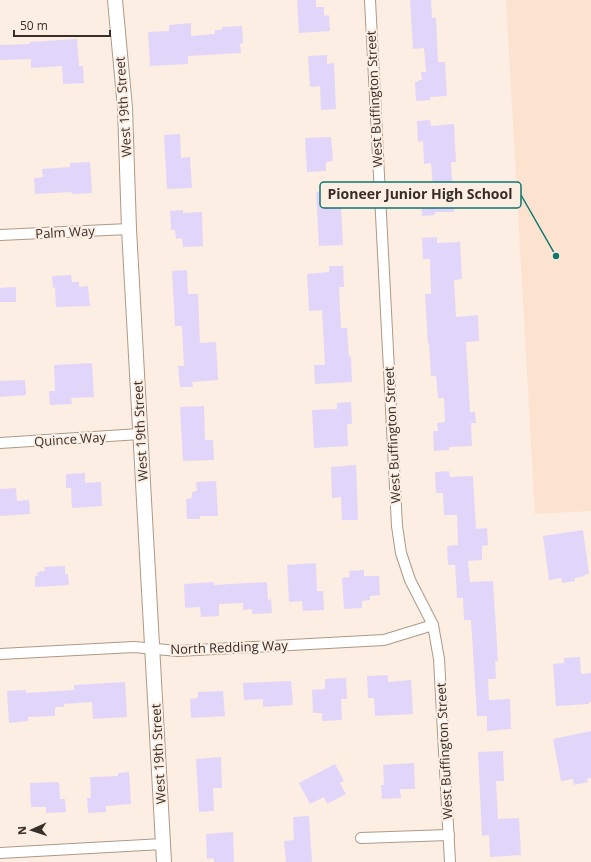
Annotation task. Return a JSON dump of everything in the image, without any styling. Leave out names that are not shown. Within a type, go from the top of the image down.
[{"type":"main road","name":"West 19th Street","points":[[115,0],[125,108],[129,229],[164,862]]},
{"type":"street","name":"West Buffington Street","points":[[370,0],[397,526],[401,553],[410,580],[432,625],[439,659],[450,862]]},
{"type":"street","name":"Palm Way","points":[[0,235],[129,229]]},
{"type":"street","name":"Quince Way","points":[[0,443],[140,434]]},
{"type":"street","name":"North Redding Way","points":[[0,654],[134,647],[178,651],[384,640],[432,625]]},
{"type":"street","points":[[361,838],[449,835]]},
{"type":"street","points":[[0,853],[163,844]]},
{"type":"shaded area","points":[[506,0],[591,0],[591,511],[535,514]]},
{"type":"building","points":[[297,0],[316,0],[316,7],[324,7],[324,16],[329,15],[330,31],[299,33]]},
{"type":"building","points":[[410,0],[431,0],[432,18],[436,18],[438,62],[445,62],[447,96],[430,97],[430,100],[416,101],[415,82],[422,80],[421,72],[426,72],[424,48],[413,49]]},
{"type":"building","points":[[191,23],[191,36],[215,34],[215,30],[222,30],[222,27],[242,26],[243,43],[240,44],[241,53],[188,56],[188,64],[150,66],[148,32],[169,31],[169,25]]},
{"type":"building","points":[[77,39],[79,66],[83,66],[84,83],[63,84],[62,66],[31,68],[31,59],[0,60],[0,45],[30,44],[30,42]]},
{"type":"building","points":[[327,55],[327,64],[334,63],[336,109],[321,110],[320,86],[310,87],[308,56]]},
{"type":"building","points":[[430,120],[431,126],[454,124],[456,162],[451,162],[454,212],[435,212],[435,215],[422,216],[421,197],[426,197],[426,195],[428,195],[428,188],[433,188],[431,163],[424,164],[423,141],[418,142],[417,121]]},
{"type":"building","points":[[180,134],[181,158],[190,157],[192,188],[167,189],[164,135]]},
{"type":"building","points":[[331,137],[333,161],[326,162],[326,171],[307,172],[305,138]]},
{"type":"building","points":[[90,162],[92,193],[72,194],[72,192],[35,194],[34,178],[43,177],[42,169],[70,167],[70,163]]},
{"type":"building","points":[[334,191],[335,208],[341,208],[343,245],[319,246],[316,192]]},
{"type":"building","points":[[183,210],[183,213],[202,212],[203,246],[183,247],[182,238],[176,239],[175,230],[171,230],[170,211]]},
{"type":"building","points":[[437,237],[437,243],[460,242],[462,279],[454,280],[456,317],[478,315],[479,341],[466,342],[470,412],[475,412],[476,423],[471,423],[472,446],[449,447],[449,450],[434,451],[433,431],[438,431],[437,423],[445,422],[444,398],[438,398],[436,376],[431,376],[425,294],[431,294],[430,259],[423,259],[422,238]]},
{"type":"building","points":[[329,266],[343,266],[344,287],[339,287],[341,328],[347,328],[349,357],[351,356],[352,382],[315,384],[314,365],[325,365],[322,310],[309,311],[307,274],[329,272]]},
{"type":"building","points":[[187,270],[188,294],[198,294],[200,343],[216,342],[218,380],[192,382],[193,387],[180,387],[178,366],[184,366],[182,326],[175,326],[172,271]]},
{"type":"building","points":[[71,275],[72,282],[79,282],[79,287],[88,286],[90,306],[56,307],[55,287],[53,288],[52,276]]},
{"type":"building","points":[[16,287],[16,302],[0,302],[0,288]]},
{"type":"building","points":[[92,363],[94,397],[71,398],[72,404],[50,405],[49,391],[55,391],[54,365]]},
{"type":"building","points":[[25,380],[26,395],[0,397],[0,381]]},
{"type":"building","points":[[351,402],[352,424],[347,424],[348,446],[314,448],[312,410],[337,409],[337,403]]},
{"type":"building","points":[[204,406],[205,440],[213,440],[214,460],[183,461],[180,407]]},
{"type":"building","points":[[356,465],[358,520],[342,520],[341,497],[332,498],[331,467]]},
{"type":"building","points":[[449,471],[450,477],[473,476],[476,529],[487,528],[488,545],[482,546],[482,560],[468,561],[470,582],[493,581],[498,661],[495,661],[496,679],[488,679],[489,700],[510,699],[511,729],[487,731],[487,716],[477,716],[471,620],[464,620],[463,598],[457,598],[455,565],[448,565],[447,546],[458,545],[457,515],[444,515],[443,493],[436,493],[435,472]]},
{"type":"building","points":[[85,473],[85,483],[101,482],[102,506],[72,508],[71,488],[66,488],[66,474]]},
{"type":"building","points":[[216,481],[218,516],[200,516],[200,519],[187,519],[186,499],[192,498],[192,492],[197,491],[196,482]]},
{"type":"building","points":[[16,488],[17,501],[29,500],[30,514],[0,516],[0,489]]},
{"type":"building","points":[[583,530],[589,574],[575,578],[575,581],[562,583],[561,578],[549,580],[543,536]]},
{"type":"building","points":[[316,563],[317,591],[323,591],[324,610],[303,611],[302,601],[289,602],[287,565]]},
{"type":"building","points":[[65,566],[65,574],[68,574],[69,585],[35,587],[35,576],[38,576],[37,572],[45,571],[44,567]]},
{"type":"building","points":[[364,570],[364,576],[379,576],[380,595],[370,596],[370,600],[362,601],[362,608],[344,609],[342,578],[350,577],[349,571]]},
{"type":"building","points":[[214,582],[214,585],[267,582],[268,600],[271,599],[272,613],[252,614],[252,609],[243,610],[243,603],[219,604],[219,616],[201,617],[200,607],[185,608],[184,584]]},
{"type":"building","points":[[580,657],[581,674],[591,673],[591,702],[589,702],[589,704],[556,706],[553,664],[564,663],[564,658]]},
{"type":"building","points":[[388,675],[388,682],[411,680],[413,714],[375,716],[374,698],[368,698],[367,676]]},
{"type":"building","points":[[346,678],[347,699],[341,699],[342,720],[322,721],[322,713],[313,713],[312,690],[325,689],[325,679]]},
{"type":"building","points":[[291,681],[293,705],[263,707],[263,699],[244,700],[243,683]]},
{"type":"building","points":[[125,682],[127,717],[93,719],[92,702],[64,704],[64,707],[55,707],[55,716],[28,717],[28,721],[9,723],[7,691],[26,690],[26,693],[74,690],[74,685]]},
{"type":"building","points":[[223,691],[225,716],[191,718],[190,699],[198,698],[198,692]]},
{"type":"building","points":[[591,731],[591,778],[587,779],[588,782],[574,785],[573,779],[561,781],[553,739]]},
{"type":"building","points":[[503,751],[504,781],[496,781],[498,819],[519,818],[521,855],[490,857],[489,835],[482,836],[478,752]]},
{"type":"building","points":[[221,757],[222,788],[213,788],[214,811],[199,812],[196,759]]},
{"type":"building","points":[[414,763],[415,789],[400,789],[401,798],[382,799],[381,785],[384,785],[383,765]]},
{"type":"building","points":[[335,764],[344,781],[340,783],[346,794],[327,804],[324,797],[310,804],[299,783]]},
{"type":"building","points":[[129,772],[131,804],[106,806],[106,812],[88,813],[87,798],[91,798],[90,777],[118,776],[118,773]]},
{"type":"building","points":[[59,782],[60,799],[65,799],[66,812],[46,813],[46,807],[31,807],[30,783]]},
{"type":"building","points":[[309,816],[312,862],[286,862],[284,841],[294,840],[293,817]]},
{"type":"building","points":[[233,832],[234,862],[214,862],[214,858],[207,859],[206,834]]},
{"type":"place","name":"Pioneer Junior High School","points":[[556,256]]}]
